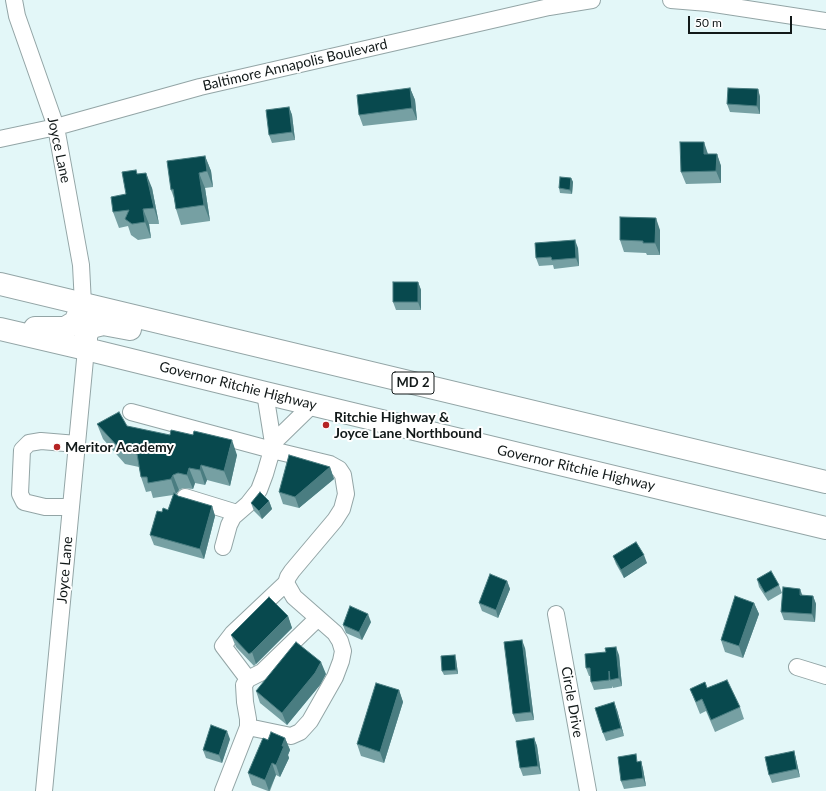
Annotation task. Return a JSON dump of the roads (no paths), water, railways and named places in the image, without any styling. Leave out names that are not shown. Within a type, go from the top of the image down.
[{"type":"highway","name":"MD 2","points":[[0,284],[826,482]]},
{"type":"highway","points":[[0,329],[65,328],[75,322],[83,304]]},
{"type":"highway","points":[[86,349],[86,335],[91,327],[103,324],[172,337],[214,336]]},
{"type":"highway","name":"Governor Ritchie Highway","points":[[0,329],[826,528]]},
{"type":"street","name":"Joyce Lane","points":[[14,0],[17,16],[56,127],[81,265],[83,304]]},
{"type":"street","name":"Baltimore Annapolis Boulevard","points":[[0,140],[56,127],[200,87],[549,7],[592,0]]},
{"type":"street","points":[[671,0],[708,3],[826,21]]},
{"type":"street","name":"Joyce Lane","points":[[44,791],[86,349]]},
{"type":"street","points":[[223,547],[229,524],[237,513],[248,504],[259,490],[273,446],[265,394]]},
{"type":"street","points":[[273,446],[312,405]]},
{"type":"street","points":[[131,412],[273,446],[330,464],[339,469],[343,475],[346,494],[342,509],[335,520],[292,571],[286,583],[233,633],[223,646],[248,679]]},
{"type":"street","points":[[71,507],[45,507],[24,502],[20,494],[22,450],[29,443],[41,441],[77,444]]},
{"type":"street","points":[[185,497],[237,513]]},
{"type":"street","points":[[248,727],[291,736],[300,732],[310,721],[335,677],[341,661],[343,651],[340,641],[335,633],[294,597],[286,583]]},
{"type":"street","name":"Circle Drive","points":[[556,614],[588,791]]},
{"type":"street","points":[[223,791],[248,727],[244,685],[248,679],[262,672],[318,618]]},
{"type":"street","points":[[797,667],[826,676]]},
{"type":"place","name":"Ritchie Highway & Joyce Lane Northbound","points":[[326,425]]},
{"type":"place","name":"Meritor Academy","points":[[57,447]]}]
